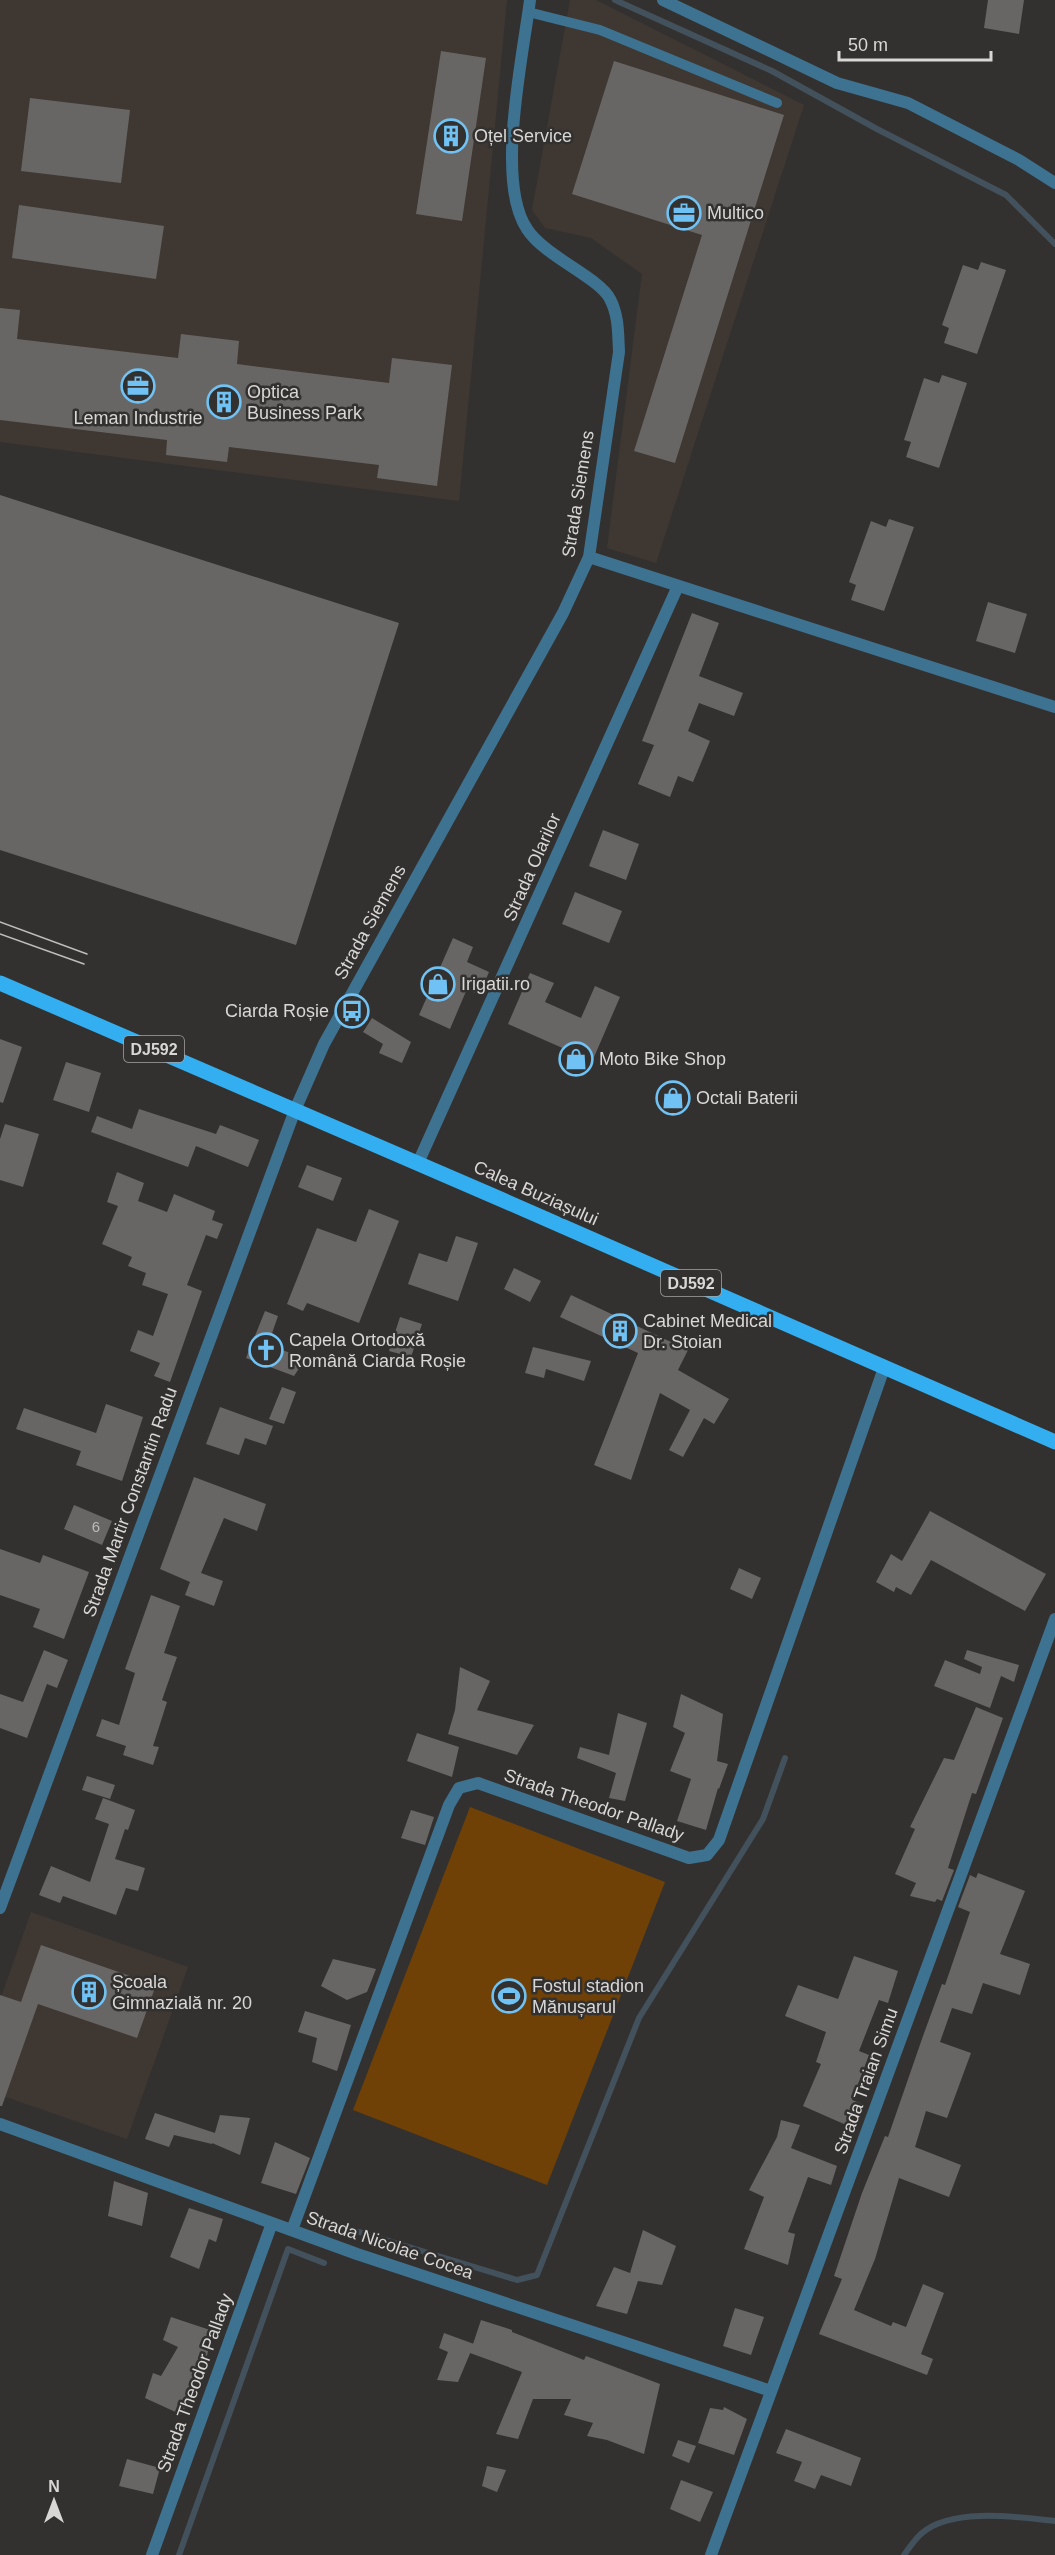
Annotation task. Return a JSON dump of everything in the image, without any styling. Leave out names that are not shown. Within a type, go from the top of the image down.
[{"type":"main road","name":"Calea Buziașului","points":[[0,983],[1055,1442]]},
{"type":"street","points":[[663,0],[837,83],[908,103],[1019,160],[1055,183]]},
{"type":"street","name":"Strada Siemens","points":[[295,1110],[324,1044],[563,613],[589,557],[619,352],[617,319],[609,297],[539,242],[527,229],[518,211],[512,177],[514,128],[529,6]]},
{"type":"street","points":[[589,557],[1055,707]]},
{"type":"street","name":"Strada Olarilor","points":[[418,1163],[678,586]]},
{"type":"street","name":"Strada Martir Constantin Radu","points":[[0,1908],[295,1110]]},
{"type":"street","name":"Strada Theodor Pallady","points":[[292,2230],[449,1805],[459,1788],[478,1783],[689,1858],[707,1855],[719,1840],[884,1368]]},
{"type":"street","name":"Strada Traian Simu","points":[[711,2555],[1055,1619]]},
{"type":"street","name":"Strada Nicolae Cocea","points":[[0,2124],[357,2254],[771,2391]]},
{"type":"street","name":"Strada Theodor Pallady","points":[[152,2555],[272,2223]]},
{"type":"lane","points":[[529,6],[600,30],[777,104]]},
{"type":"shaded area","points":[[0,0],[507,0],[459,501],[0,442]]},
{"type":"shaded area","points":[[570,0],[596,0],[804,105],[656,563],[607,548],[642,274],[591,238],[545,228],[532,210]]},
{"type":"shaded area","name":"Fostul stadion Mănușarul","points":[[470,1807],[665,1882],[547,2185],[353,2110]]},
{"type":"shaded area","points":[[31,1912],[188,1967],[127,2139],[0,2095],[0,2000]]},
{"type":"building","points":[[988,0],[1024,0],[1019,34],[984,28]]},
{"type":"building","name":"Oțel Service","points":[[441,51],[486,58],[462,221],[416,214]]},
{"type":"building","points":[[614,61],[784,115],[675,463],[634,451],[702,235],[572,194]]},
{"type":"building","points":[[30,98],[130,110],[121,183],[21,171]]},
{"type":"building","points":[[19,205],[164,226],[156,279],[12,258]]},
{"type":"building","points":[[981,262],[1006,270],[977,354],[944,343],[949,328],[942,325],[963,265],[978,270]]},
{"type":"building","name":"Optica Business Park","points":[[0,308],[20,310],[17,339],[178,358],[181,334],[239,341],[237,364],[389,383],[392,358],[452,365],[437,486],[377,478],[379,465],[229,447],[227,462],[166,455],[167,440],[0,420]]},
{"type":"building","points":[[942,375],[967,383],[939,468],[906,457],[911,442],[904,440],[924,378],[939,383]]},
{"type":"building","points":[[0,495],[399,623],[296,945],[0,850]]},
{"type":"building","points":[[889,519],[914,527],[884,611],[851,600],[856,585],[849,582],[871,521],[886,527]]},
{"type":"building","points":[[988,602],[1027,614],[1015,653],[976,641]]},
{"type":"building","points":[[692,613],[719,623],[699,676],[743,693],[734,716],[699,703],[688,731],[710,741],[693,782],[678,776],[670,797],[638,784],[654,745],[642,741]]},
{"type":"building","points":[[603,830],[639,844],[626,880],[589,866]]},
{"type":"building","points":[[575,892],[622,911],[609,943],[562,924]]},
{"type":"building","points":[[453,938],[473,947],[467,962],[489,972],[479,995],[467,989],[450,1029],[419,1015]]},
{"type":"building","points":[[530,973],[554,983],[545,1002],[581,1018],[595,986],[620,997],[588,1071],[563,1060],[567,1050],[508,1024]]},
{"type":"building","points":[[372,1018],[411,1042],[402,1063],[379,1053],[383,1044],[363,1032]]},
{"type":"building","points":[[0,1039],[22,1047],[3,1103],[0,1102]]},
{"type":"building","points":[[66,1062],[101,1073],[89,1112],[53,1100]]},
{"type":"building","points":[[139,1109],[216,1134],[220,1125],[259,1140],[248,1167],[196,1146],[188,1167],[91,1132],[97,1116],[132,1129]]},
{"type":"building","points":[[5,1124],[39,1134],[23,1187],[0,1180],[0,1139]]},
{"type":"building","points":[[307,1165],[342,1178],[333,1201],[298,1187]]},
{"type":"building","points":[[117,1172],[144,1183],[138,1201],[167,1212],[174,1194],[215,1211],[212,1220],[223,1224],[217,1239],[206,1235],[187,1285],[202,1291],[170,1382],[154,1376],[160,1363],[130,1351],[138,1330],[153,1336],[168,1294],[142,1285],[146,1273],[128,1266],[132,1257],[102,1244],[118,1206],[107,1202]]},
{"type":"building","points":[[369,1209],[399,1221],[359,1323],[307,1303],[303,1311],[287,1304],[317,1228],[356,1242]]},
{"type":"building","points":[[456,1236],[478,1243],[458,1301],[408,1284],[419,1253],[447,1262]]},
{"type":"building","points":[[514,1268],[541,1281],[530,1302],[504,1289]]},
{"type":"building","points":[[571,1295],[688,1350],[678,1370],[729,1399],[714,1424],[704,1418],[683,1457],[669,1450],[690,1410],[660,1393],[631,1480],[594,1465],[638,1353],[560,1317]]},
{"type":"building","name":"Capela Ortodoxă Română Ciarda Roșie","points":[[265,1311],[278,1316],[268,1345],[296,1355],[300,1361],[300,1367],[294,1376],[246,1358]]},
{"type":"building","points":[[400,1317],[422,1324],[411,1357],[389,1351]]},
{"type":"building","points":[[533,1347],[591,1361],[584,1381],[546,1369],[544,1378],[525,1373]]},
{"type":"building","points":[[282,1387],[296,1392],[284,1424],[269,1419]]},
{"type":"building","points":[[106,1404],[143,1417],[122,1481],[76,1465],[81,1451],[16,1429],[24,1408],[96,1433]]},
{"type":"building","points":[[220,1407],[273,1426],[266,1445],[245,1438],[239,1455],[206,1444]]},
{"type":"building","points":[[194,1477],[266,1504],[257,1531],[224,1518],[201,1573],[223,1581],[214,1606],[185,1595],[190,1582],[160,1569]]},
{"type":"building","points":[[74,1505],[112,1521],[102,1545],[64,1529]]},
{"type":"building","points":[[930,1511],[1046,1574],[1025,1611],[931,1560],[911,1595],[896,1587],[894,1592],[876,1582],[891,1554],[902,1561]]},
{"type":"building","points":[[0,1549],[40,1563],[43,1555],[89,1572],[64,1639],[33,1627],[40,1609],[0,1595]]},
{"type":"building","points":[[739,1568],[761,1578],[752,1599],[730,1589]]},
{"type":"building","points":[[151,1595],[180,1606],[164,1653],[177,1657],[162,1700],[167,1702],[153,1746],[159,1747],[153,1765],[123,1755],[126,1746],[96,1736],[102,1719],[119,1725],[135,1673],[125,1669]]},
{"type":"building","points":[[44,1650],[68,1660],[57,1688],[47,1684],[27,1738],[0,1728],[0,1694],[23,1702]]},
{"type":"building","points":[[967,1650],[1019,1665],[1014,1682],[1001,1676],[990,1708],[934,1686],[945,1660],[980,1674],[982,1667],[964,1659]]},
{"type":"building","points":[[460,1667],[490,1681],[477,1710],[534,1725],[517,1755],[448,1734],[455,1710]]},
{"type":"building","points":[[681,1694],[723,1714],[717,1761],[728,1764],[718,1788],[706,1830],[677,1821],[691,1779],[670,1771],[685,1733],[673,1727]]},
{"type":"building","points":[[976,1707],[1003,1718],[976,1794],[972,1793],[948,1868],[954,1870],[942,1901],[937,1899],[935,1902],[910,1896],[916,1883],[895,1874],[915,1829],[910,1827],[944,1758],[954,1760]]},
{"type":"building","points":[[618,1713],[647,1723],[625,1801],[609,1798],[616,1773],[577,1758],[580,1747],[609,1755]]},
{"type":"building","points":[[417,1733],[459,1747],[452,1777],[407,1761]]},
{"type":"building","points":[[87,1776],[115,1785],[110,1799],[82,1790]]},
{"type":"building","points":[[103,1798],[135,1810],[128,1830],[125,1829],[115,1859],[145,1868],[138,1891],[126,1888],[116,1915],[63,1896],[60,1903],[39,1895],[51,1866],[90,1882],[109,1824],[95,1819]]},
{"type":"building","points":[[411,1810],[434,1817],[425,1845],[401,1838]]},
{"type":"building","points":[[978,1873],[1025,1891],[1000,1954],[1030,1964],[1020,1995],[983,1983],[972,2014],[952,2008],[940,2042],[971,2053],[947,2118],[926,2111],[915,2147],[961,2165],[949,2197],[899,2178],[875,2259],[854,2310],[891,2326],[893,2322],[906,2327],[923,2284],[944,2293],[921,2354],[933,2359],[927,2375],[819,2334],[842,2279],[834,2276],[862,2193],[885,2136],[888,2137],[970,1912],[958,1907],[970,1875],[976,1878]]},
{"type":"building","name":"Școala Gimnazială nr. 20","points":[[41,1945],[156,1985],[137,2038],[38,2004],[2,2106],[0,2106],[0,1995],[21,2002]]},
{"type":"building","points":[[854,1956],[898,1971],[888,2003],[879,2000],[859,2051],[869,2055],[852,2100],[863,2104],[853,2128],[803,2106],[821,2064],[816,2062],[826,2032],[785,2016],[798,1985],[838,1999]]},
{"type":"building","points":[[333,1959],[376,1969],[367,1992],[347,2000],[321,1986]]},
{"type":"building","points":[[305,2011],[351,2025],[337,2071],[312,2062],[317,2038],[298,2032]]},
{"type":"building","points":[[155,2113],[215,2133],[212,2144],[174,2135],[169,2147],[145,2139]]},
{"type":"building","points":[[220,2115],[250,2118],[240,2155],[212,2143]]},
{"type":"building","points":[[781,2120],[800,2125],[791,2148],[837,2166],[831,2185],[808,2177],[788,2232],[795,2234],[788,2265],[744,2249],[764,2197],[749,2190],[777,2137]]},
{"type":"building","points":[[275,2142],[310,2158],[296,2194],[261,2183]]},
{"type":"building","points":[[114,2181],[148,2193],[142,2226],[108,2216]]},
{"type":"building","points":[[189,2208],[223,2219],[216,2242],[209,2239],[199,2269],[170,2257]]},
{"type":"building","points":[[643,2230],[676,2246],[662,2285],[638,2281],[627,2314],[596,2306],[614,2267],[630,2273]]},
{"type":"building","points":[[735,2308],[764,2317],[751,2355],[723,2346]]},
{"type":"building","points":[[171,2317],[213,2331],[204,2368],[201,2367],[182,2415],[145,2398],[153,2373],[161,2376],[178,2347],[163,2340]]},
{"type":"building","points":[[481,2320],[512,2330],[512,2332],[584,2360],[586,2356],[660,2384],[644,2454],[607,2440],[587,2436],[593,2423],[564,2415],[571,2399],[533,2399],[518,2439],[496,2434],[522,2372],[470,2353]]},
{"type":"building","points":[[444,2333],[474,2344],[458,2382],[437,2380],[448,2352],[439,2348]]},
{"type":"building","points":[[724,2407],[747,2419],[734,2455],[698,2443],[710,2408],[723,2410]]},
{"type":"building","points":[[786,2429],[861,2458],[851,2486],[821,2475],[815,2489],[794,2481],[802,2462],[776,2453]]},
{"type":"building","points":[[678,2440],[696,2446],[689,2463],[672,2456]]},
{"type":"building","points":[[127,2459],[160,2468],[153,2494],[119,2486]]},
{"type":"building","points":[[487,2466],[506,2470],[497,2492],[482,2486]]},
{"type":"building","points":[[681,2480],[713,2492],[700,2522],[670,2509]]},
{"type":"waterway","points":[[615,0],[772,71],[877,129],[1006,195],[1055,244]]},
{"type":"waterway","points":[[310,2217],[517,2280],[537,2275],[639,2018],[763,1819],[785,1758]]},
{"type":"waterway","points":[[179,2555],[288,2249],[324,2263]]},
{"type":"waterway","points":[[904,2555],[922,2533],[950,2520],[1005,2516],[1055,2521]]},
{"type":"tram line","points":[[0,922],[87,954]]},
{"type":"tram line","points":[[0,934],[84,964]]},
{"type":"place","name":"Oțel Service","points":[[451,136]]},
{"type":"place","name":"Multico","points":[[684,213]]},
{"type":"place","name":"Leman Industrie","points":[[138,386]]},
{"type":"place","name":"Optica Business Park","points":[[224,402]]},
{"type":"place","name":"Irigatii.ro","points":[[438,984]]},
{"type":"place","name":"Ciarda Roșie","points":[[352,1011]]},
{"type":"place","name":"Moto Bike Shop","points":[[576,1059]]},
{"type":"place","name":"Octali Baterii","points":[[673,1098]]},
{"type":"place","name":"Cabinet Medical Dr. Stoian","points":[[620,1331]]},
{"type":"place","name":"Capela Ortodoxă Română Ciarda Roșie","points":[[266,1350]]},
{"type":"place","name":"Școala Gimnazială nr. 20","points":[[89,1992]]},
{"type":"place","name":"Fostul stadion Mănușarul","points":[[509,1996]]}]
